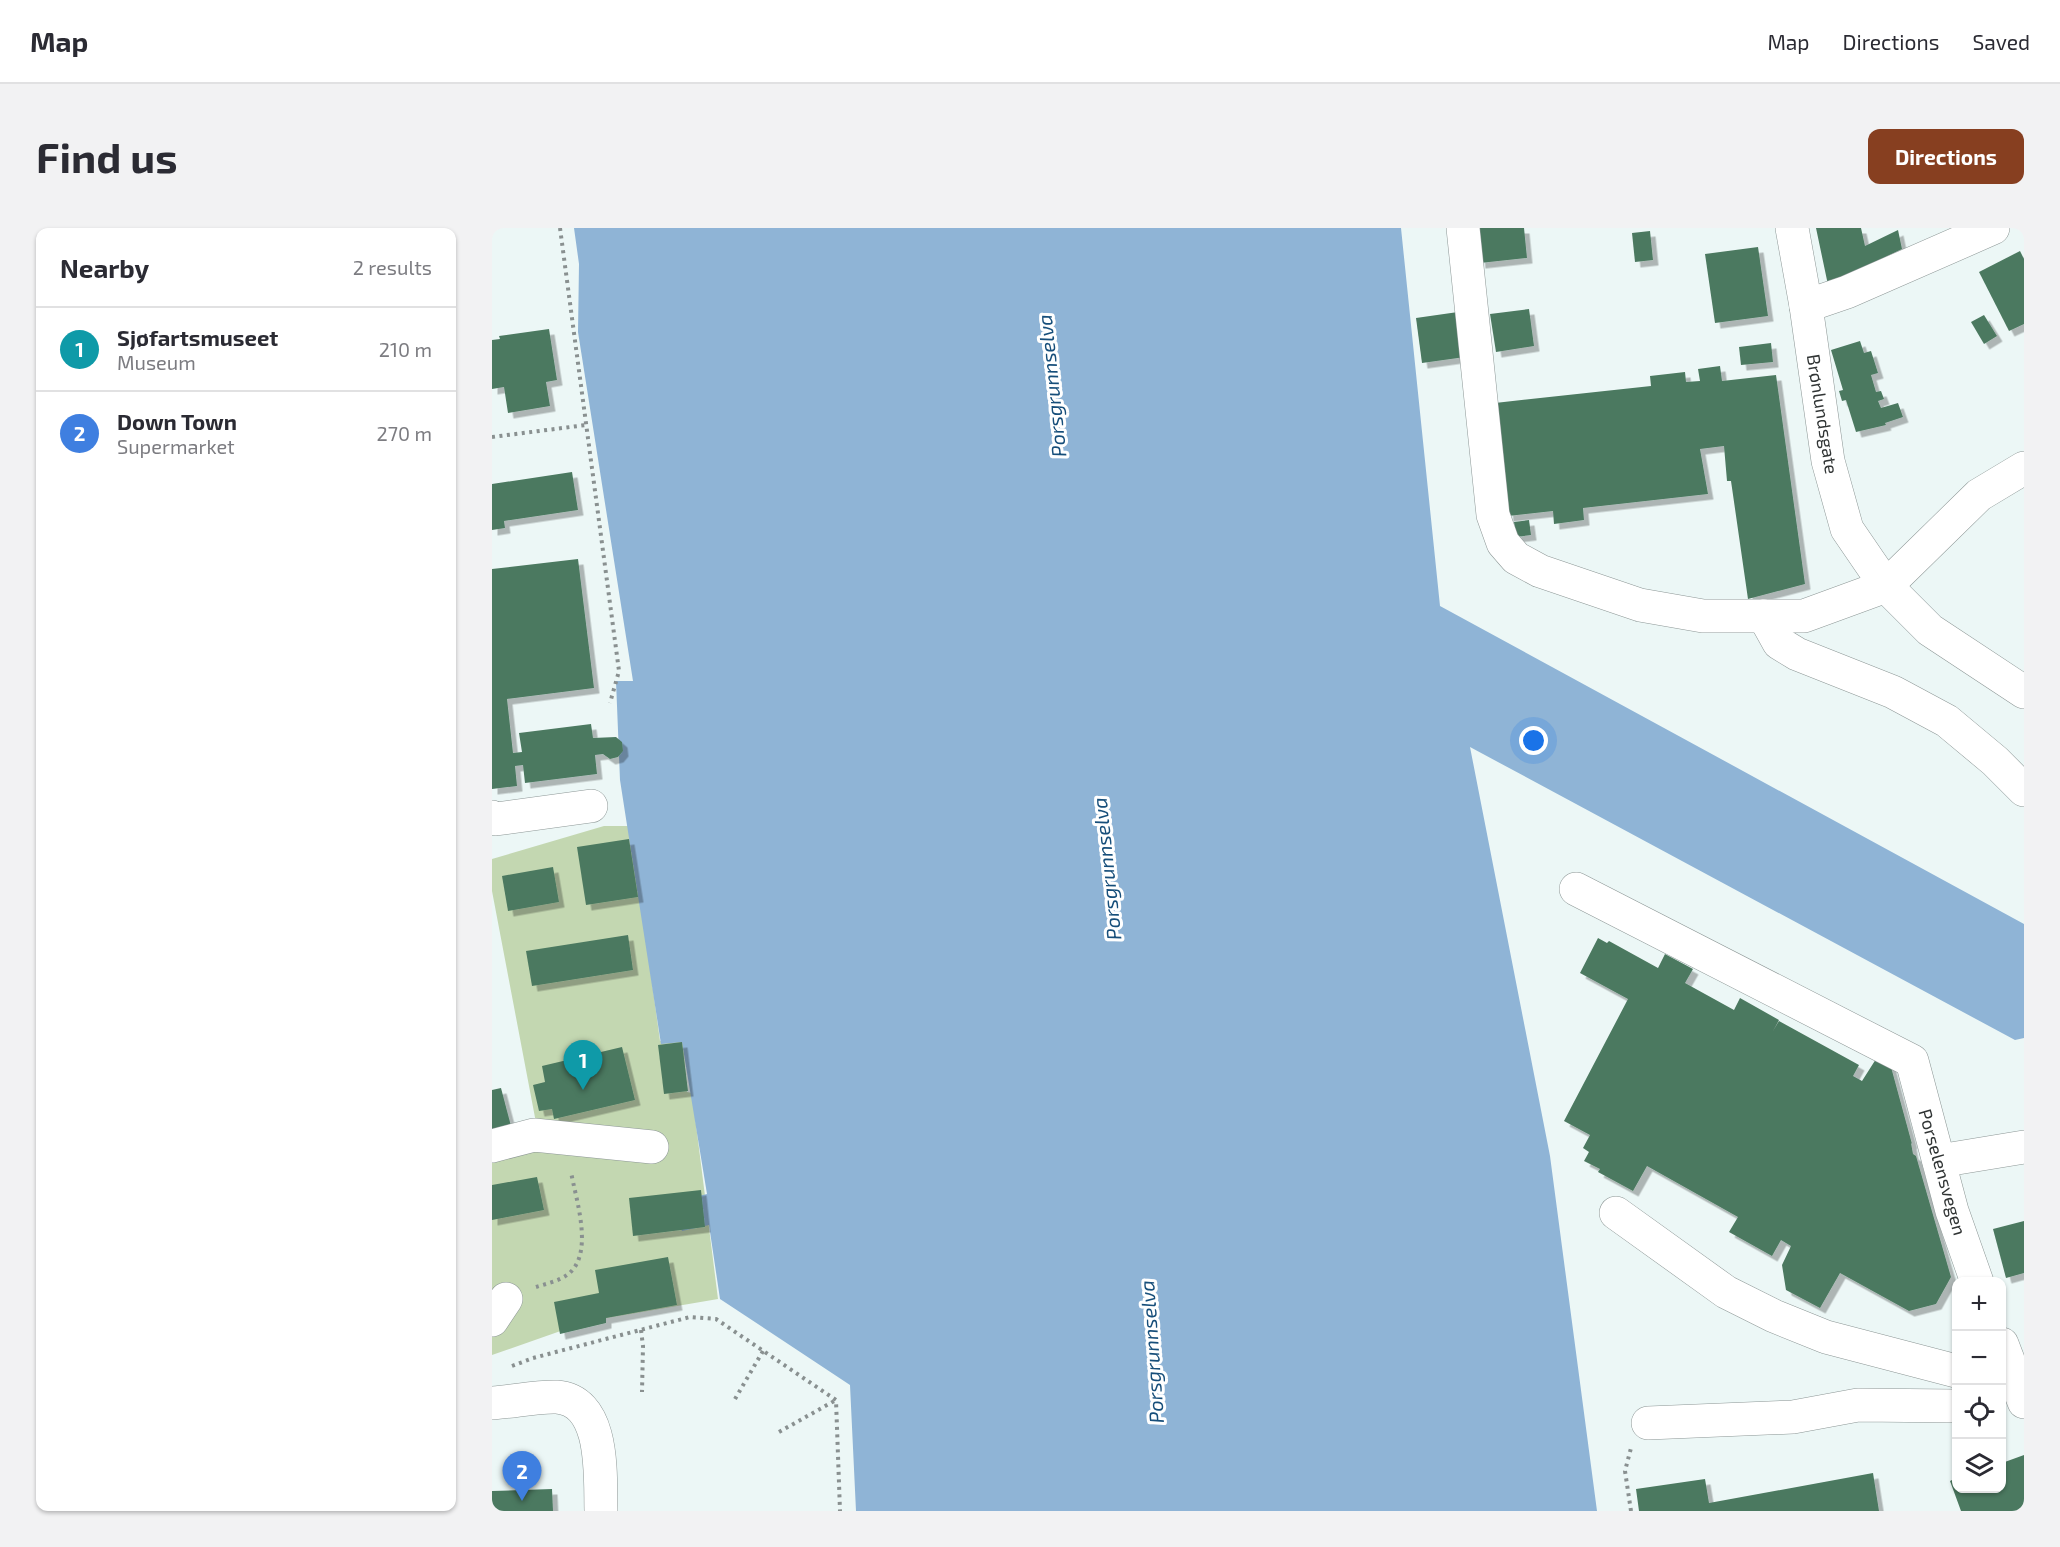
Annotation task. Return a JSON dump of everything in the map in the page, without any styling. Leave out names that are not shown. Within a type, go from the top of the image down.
[{"type":"street","points":[[1463,228],[1493,515],[1503,543],[1516,558],[1540,571],[1640,605],[1703,616],[1804,616],[1886,586],[1979,495],[2024,468]]},
{"type":"street","name":"Brønlundsgate","points":[[1792,228],[1806,306],[1828,461],[1847,529],[1886,586],[1930,630],[2024,693]]},
{"type":"street","points":[[1806,306],[1847,292],[1993,228]]},
{"type":"street","points":[[1764,616],[1779,643],[1797,654],[1893,692],[1947,721],[1995,761],[2024,790]]},
{"type":"street","points":[[492,817],[496,819],[591,806]]},
{"type":"street","name":"Porselensvegen","points":[[1576,889],[1912,1061],[1952,1211],[1976,1277]]},
{"type":"street","points":[[492,1146],[534,1136],[652,1147]]},
{"type":"street","points":[[1939,1161],[2024,1147]]},
{"type":"street","points":[[1616,1213],[1726,1292],[1774,1317],[1826,1337],[1952,1370]]},
{"type":"street","points":[[2006,1363],[2015,1396]]},
{"type":"street","points":[[492,1403],[556,1397],[569,1400],[578,1406],[589,1418],[596,1434],[602,1511]]},
{"type":"street","points":[[1648,1423],[1793,1417],[1858,1405],[1952,1406]]},
{"type":"path","points":[[560,228],[619,671],[610,703]]},
{"type":"path","points":[[492,437],[586,425]]},
{"type":"path","points":[[499,1309],[567,1275],[580,1259],[582,1236],[565,1139]]},
{"type":"path","points":[[504,1370],[533,1358],[690,1317],[716,1319],[836,1400]]},
{"type":"path","points":[[641,1330],[642,1392]]},
{"type":"path","points":[[735,1399],[763,1351]]},
{"type":"path","points":[[779,1432],[836,1400]]},
{"type":"path","points":[[836,1400],[840,1511]]},
{"type":"path","points":[[1631,1511],[1625,1471],[1631,1446],[1648,1423]]},
{"type":"green space","points":[[604,826],[629,826],[660,1041],[682,1039],[683,1043],[687,1092],[692,1093],[718,1299],[589,1321],[492,1355],[492,1161],[541,1149],[492,891],[492,859]]},
{"type":"water","name":"Porsgrunnselva","points":[[574,228],[1401,228],[1440,606],[2024,924],[2024,1038],[2015,1040],[1470,747],[1550,1156],[1597,1511],[856,1511],[850,1385],[720,1299],[709,1225],[682,1231],[676,1201],[707,1194],[682,1042],[661,1044],[620,780],[616,681],[633,681],[578,332],[579,264]]},
{"type":"building","points":[[1476,228],[1524,228],[1527,258],[1480,263]]},
{"type":"building","points":[[1816,228],[1861,228],[1865,246],[1898,230],[1902,249],[1828,285]]},
{"type":"building","points":[[1650,231],[1653,260],[1635,262],[1632,233]]},
{"type":"building","points":[[1758,247],[1768,316],[1715,323],[1705,254]]},
{"type":"building","points":[[2020,251],[2024,259],[2024,324],[2009,331],[1979,272]]},
{"type":"building","points":[[1529,309],[1534,346],[1496,352],[1490,314]]},
{"type":"building","points":[[1458,312],[1465,357],[1422,363],[1416,318]]},
{"type":"building","points":[[1984,315],[1997,336],[1984,344],[1971,322]]},
{"type":"building","points":[[549,329],[557,380],[546,382],[550,406],[508,413],[504,387],[492,389],[492,340],[500,339],[499,336]]},
{"type":"building","points":[[1860,341],[1864,353],[1871,351],[1878,373],[1871,375],[1876,392],[1881,391],[1884,399],[1878,401],[1881,408],[1898,403],[1903,417],[1885,423],[1886,425],[1856,432],[1846,400],[1842,401],[1839,391],[1843,390],[1831,350]]},
{"type":"building","points":[[1771,343],[1773,362],[1741,365],[1739,347]]},
{"type":"building","points":[[1720,366],[1722,381],[1776,375],[1805,584],[1748,599],[1731,481],[1727,481],[1724,446],[1700,449],[1708,494],[1583,508],[1584,520],[1554,524],[1553,511],[1508,516],[1495,403],[1651,386],[1650,376],[1685,372],[1686,382],[1700,381],[1698,369]]},
{"type":"building","points":[[572,472],[578,510],[504,521],[505,528],[492,530],[492,484]]},
{"type":"building","points":[[1529,520],[1531,535],[1516,537],[1514,522]]},
{"type":"building","points":[[578,559],[594,688],[507,699],[513,753],[522,752],[519,733],[591,724],[593,738],[616,737],[622,742],[623,751],[618,757],[610,759],[603,754],[595,755],[597,774],[525,783],[523,765],[515,766],[517,786],[492,789],[492,569]]},
{"type":"building","points":[[629,839],[638,897],[586,905],[577,847]]},
{"type":"building","points":[[553,867],[559,902],[508,911],[502,876]]},
{"type":"building","points":[[628,935],[633,970],[532,986],[526,951]]},
{"type":"building","points":[[1598,938],[1607,943],[1609,941],[1658,968],[1665,954],[1693,969],[1685,983],[1734,1010],[1740,998],[1779,1020],[1773,1031],[1779,1021],[1859,1065],[1853,1076],[1862,1081],[1876,1059],[1888,1056],[1913,1154],[1916,1156],[1951,1277],[1936,1304],[1909,1311],[1840,1273],[1820,1308],[1786,1290],[1782,1265],[1791,1246],[1781,1240],[1772,1256],[1729,1232],[1738,1217],[1647,1166],[1633,1191],[1598,1172],[1600,1169],[1584,1161],[1589,1152],[1583,1148],[1590,1135],[1564,1121],[1628,999],[1580,973]]},
{"type":"building","points":[[682,1042],[688,1091],[664,1094],[658,1045]]},
{"type":"building","points":[[622,1047],[635,1100],[554,1119],[552,1109],[539,1111],[533,1085],[545,1082],[542,1066]]},
{"type":"building","points":[[501,1088],[511,1126],[492,1131],[492,1090]]},
{"type":"building","points":[[537,1177],[544,1210],[492,1220],[492,1185]]},
{"type":"building","points":[[701,1190],[705,1227],[633,1236],[629,1198]]},
{"type":"building","points":[[2024,1221],[2024,1273],[2006,1278],[1993,1229]]},
{"type":"building","points":[[668,1257],[677,1305],[606,1318],[606,1323],[560,1334],[554,1302],[599,1293],[595,1270]]},
{"type":"building","points":[[2024,1455],[2024,1511],[1961,1511],[1954,1493],[2006,1493],[2006,1462]]},
{"type":"building","points":[[1873,1473],[1879,1511],[1639,1511],[1636,1489],[1705,1479],[1709,1503]]},
{"type":"building","points":[[552,1489],[553,1511],[492,1511],[492,1491]]},
{"type":"place","name":"Sjøfartsmuseet","points":[[583,1090]]},
{"type":"place","name":"Down Town","points":[[522,1501]]}]
